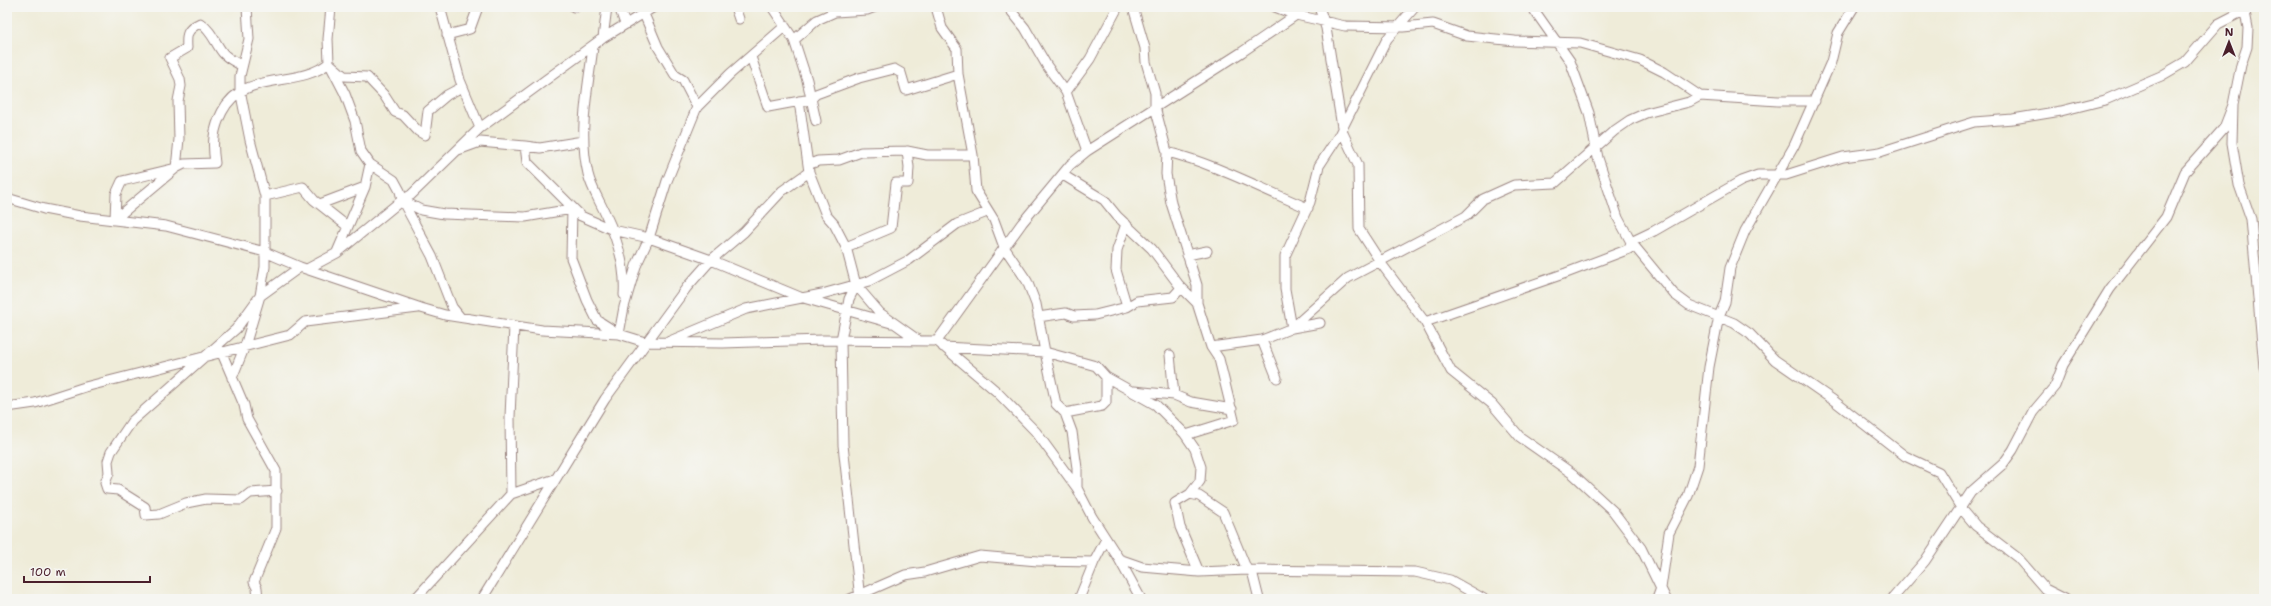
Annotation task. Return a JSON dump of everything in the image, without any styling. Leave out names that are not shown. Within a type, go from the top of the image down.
[{"type":"street","points":[[232,378],[245,346],[260,296],[265,267],[264,196],[250,140],[240,90],[242,66],[249,39],[246,7]]},
{"type":"street","points":[[331,7],[328,39],[329,63],[345,94],[355,121],[361,151],[370,164],[394,180],[400,191],[402,200],[432,256],[452,307],[460,317]]},
{"type":"street","points":[[440,7],[462,87],[480,128]]},
{"type":"street","points":[[447,35],[470,29],[478,7]]},
{"type":"street","points":[[603,38],[607,7]]},
{"type":"street","points":[[619,7],[625,24]]},
{"type":"street","points":[[277,491],[250,494],[241,500],[206,499],[186,502],[159,514],[146,515],[145,507],[118,490],[107,489],[105,482],[110,473],[108,461],[111,452],[132,421],[236,329],[260,296],[304,268],[337,253],[402,200],[411,195],[480,128],[593,47],[603,38],[654,7]]},
{"type":"street","points":[[735,7],[740,19]]},
{"type":"street","points":[[772,7],[794,40],[816,121]]},
{"type":"street","points":[[794,40],[817,20],[835,12],[867,10],[875,7]]},
{"type":"street","points":[[936,7],[942,28],[956,49],[958,74],[973,155],[976,191],[994,220],[1004,247],[1027,281],[1036,304],[1056,404],[1065,413],[1074,443],[1077,488]]},
{"type":"street","points":[[1008,7],[1025,28],[1047,66],[1066,92],[1087,151]]},
{"type":"street","points":[[1066,92],[1090,59],[1118,7]]},
{"type":"street","points":[[1133,7],[1145,48],[1146,62],[1155,94],[1155,107],[1167,152],[1166,174],[1171,202],[1197,286],[1197,303],[1211,348],[1219,359],[1234,420],[1186,435]]},
{"type":"street","points":[[1275,7],[1296,15],[1345,26],[1398,27],[1433,24],[1467,36],[1580,43],[1640,60],[1664,72],[1700,96],[1778,101],[1815,101]]},
{"type":"street","points":[[940,344],[1004,247],[1070,165],[1087,151],[1242,52],[1296,15],[1304,7]]},
{"type":"street","points":[[1319,7],[1324,21],[1334,71],[1342,129],[1358,165],[1359,229],[1380,261],[1425,322],[1451,370],[1492,404],[1520,437],[1573,474],[1613,511],[1641,548],[1666,599]]},
{"type":"street","points":[[1292,328],[1285,289],[1285,256],[1308,208],[1318,166],[1342,129],[1387,39],[1415,7]]},
{"type":"street","points":[[1532,7],[1570,61],[1589,114],[1596,147],[1618,218],[1631,242],[1674,294],[1689,305],[1734,323],[1750,334],[1775,360],[1833,400],[1905,456],[1939,472],[1961,508],[1976,526],[2018,558],[2045,588],[2065,599]]},
{"type":"street","points":[[1657,599],[1661,588],[1669,533],[1688,496],[1698,466],[1704,395],[1719,316],[1725,302],[1730,268],[1745,231],[1777,176],[1815,101],[1837,45],[1838,33],[1854,7]]},
{"type":"street","points":[[1425,322],[1609,257],[1629,248],[1631,242],[1654,231],[1741,181],[1758,175],[1786,175],[1843,157],[1880,152],[1974,122],[2013,119],[2061,111],[2105,100],[2148,82],[2184,62],[2218,24],[2247,8],[2247,47],[2241,65],[2234,105],[2232,143],[2239,185],[2251,219],[2264,367]]},
{"type":"street","points":[[644,14],[658,47],[675,75],[683,80],[697,107]]},
{"type":"street","points":[[116,219],[176,168],[179,133],[178,101],[181,86],[180,79],[170,58],[187,48],[186,37],[190,28],[200,23],[214,37],[223,53],[242,66]]},
{"type":"street","points":[[619,334],[624,307],[636,266],[649,238],[667,181],[697,107],[784,27]]},
{"type":"street","points":[[593,47],[584,114],[583,152],[588,176],[613,230],[623,270],[624,307]]},
{"type":"street","points":[[751,57],[768,107],[811,99],[816,94],[859,78],[894,69],[901,73],[906,90],[958,74]]},
{"type":"street","points":[[329,63],[344,76],[367,77],[384,95],[395,112],[403,115],[418,131],[425,135],[428,111],[447,95],[462,87]]},
{"type":"street","points":[[116,219],[116,194],[122,181],[176,168],[184,164],[215,163],[212,142],[216,125],[228,101],[240,90],[270,81],[319,71],[329,63]]},
{"type":"street","points":[[1292,328],[1348,278],[1466,216],[1483,199],[1514,185],[1555,182],[1630,120],[1646,113],[1689,102],[1700,96]]},
{"type":"street","points":[[799,101],[809,168],[826,215],[834,224],[846,247],[856,285],[880,313],[891,323],[918,340]]},
{"type":"street","points":[[1892,599],[1925,561],[1971,492],[2003,464],[2013,450],[2033,412],[2055,386],[2063,364],[2110,289],[2166,217],[2184,172],[2224,128],[2234,105]]},
{"type":"street","points":[[458,150],[480,142],[540,148],[584,141]]},
{"type":"street","points":[[525,146],[527,162],[572,209],[581,216],[613,230],[649,238],[711,260],[800,297],[891,323]]},
{"type":"street","points":[[482,599],[605,399],[645,342],[711,260],[744,232],[782,191],[818,161],[839,160],[861,152],[907,151],[927,155],[973,155]]},
{"type":"street","points":[[846,247],[891,228],[896,183],[908,183],[909,167],[907,151]]},
{"type":"street","points":[[1167,152],[1195,159],[1264,191],[1308,208]]},
{"type":"street","points":[[337,253],[347,226],[365,187],[370,164]]},
{"type":"street","points":[[1063,175],[1104,200],[1166,266],[1181,288],[1197,303]]},
{"type":"street","points":[[264,196],[303,187],[320,204],[347,226]]},
{"type":"street","points":[[320,204],[365,187]]},
{"type":"street","points":[[7,198],[73,214],[166,226],[265,252],[304,268],[421,308],[460,317],[551,332],[619,334]]},
{"type":"street","points":[[402,200],[421,210],[444,214],[525,217],[572,209]]},
{"type":"street","points":[[572,209],[572,258],[587,300],[597,320],[619,334],[645,342],[918,340],[940,344],[1045,352],[1096,366],[1106,377],[1125,390],[1156,405],[1186,435],[1195,449],[1201,467],[1200,481],[1190,494],[1175,503],[1180,527],[1200,572]]},
{"type":"street","points":[[667,342],[746,309],[856,285],[890,271],[909,260],[957,224],[988,212]]},
{"type":"street","points":[[1126,224],[1117,250],[1116,270],[1127,307]]},
{"type":"street","points":[[1187,255],[1207,251]]},
{"type":"street","points":[[856,285],[846,310],[841,340],[843,445],[860,597]]},
{"type":"street","points":[[1038,317],[1066,313],[1074,316],[1095,315],[1127,307],[1137,301],[1173,297],[1181,288]]},
{"type":"street","points":[[7,407],[35,403],[85,387],[290,335],[305,322],[421,308]]},
{"type":"street","points":[[1211,348],[1262,340],[1292,328],[1320,323]]},
{"type":"street","points":[[511,494],[510,417],[514,326]]},
{"type":"street","points":[[1262,340],[1277,378]]},
{"type":"street","points":[[940,344],[996,391],[1036,432],[1077,488],[1106,539],[1120,560],[1141,599]]},
{"type":"street","points":[[221,352],[247,419],[276,471],[276,528],[254,582],[257,588],[258,599]]},
{"type":"street","points":[[1170,355],[1174,395]]},
{"type":"street","points":[[1065,413],[1102,406],[1106,402],[1106,377]]},
{"type":"street","points":[[1125,390],[1174,395],[1191,402],[1232,409]]},
{"type":"street","points":[[415,599],[511,494],[555,479]]},
{"type":"street","points":[[1190,494],[1199,496],[1223,512],[1249,570],[1259,599]]},
{"type":"street","points":[[1079,599],[1094,562],[1106,539]]},
{"type":"street","points":[[850,599],[860,597],[905,575],[925,572],[980,556],[1038,561],[1094,562]]},
{"type":"street","points":[[1120,560],[1142,567],[1200,572],[1249,570],[1415,572],[1450,580],[1484,599]]},
{"type":"street","points":[[1466,589],[1470,599]]}]
